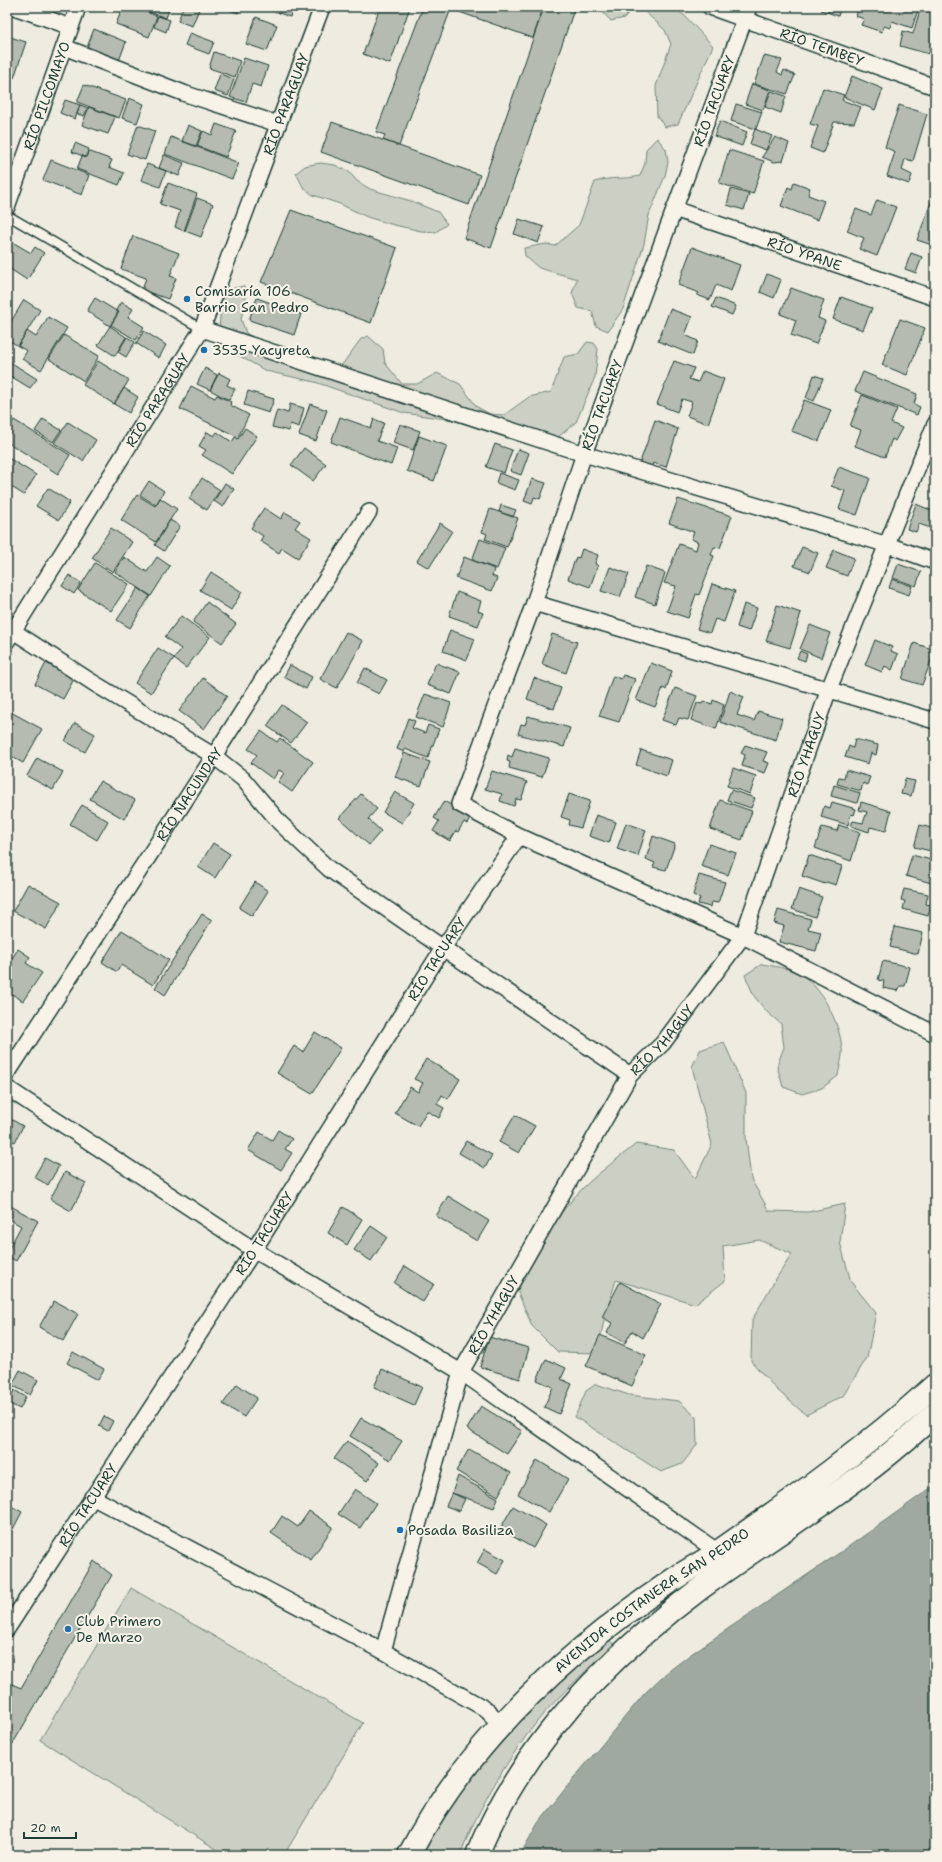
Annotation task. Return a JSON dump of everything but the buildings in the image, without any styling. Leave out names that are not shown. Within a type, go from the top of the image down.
[{"type":"main road","name":"AVENIDA COSTANERA SAN PEDRO","points":[[409,1855],[437,1806],[498,1726],[574,1654],[668,1583],[718,1552],[851,1457],[935,1385]]},
{"type":"main road","name":"AVENIDA COSTANERA SAN PEDRO","points":[[477,1855],[506,1796],[547,1736],[580,1696],[615,1658],[702,1588],[859,1478],[912,1435],[935,1414]]},
{"type":"street","points":[[14,7],[71,27]]},
{"type":"street","name":"RÍO PILCOMAYO","points":[[7,206],[78,7]]},
{"type":"street","name":"RÍO PARAGUAY","points":[[9,633],[202,329],[322,7]]},
{"type":"street","name":"RÍO TEMBEY","points":[[710,7],[747,13],[935,87]]},
{"type":"street","name":"RÍO TACUARY","points":[[8,1626],[254,1250],[442,948],[519,836],[459,804],[534,603],[584,454],[747,13]]},
{"type":"street","points":[[64,47],[186,94],[278,124]]},
{"type":"street","name":"RÍO YPANE","points":[[674,209],[935,298]]},
{"type":"street","points":[[202,329],[584,454],[888,545],[935,562]]},
{"type":"street","name":"RÍO YHAGUY","points":[[383,1651],[461,1372],[630,1075],[663,1043],[743,936],[829,689],[888,545],[935,424]]},
{"type":"street","name":"RÍO ÑACUNDAY","points":[[7,1074],[214,756],[369,512]]},
{"type":"street","points":[[534,603],[935,721]]},
{"type":"street","points":[[9,633],[214,756],[243,779],[280,823],[329,869],[442,948],[630,1075]]},
{"type":"street","points":[[519,836],[743,936],[935,1034]]},
{"type":"street","points":[[7,1088],[254,1250],[461,1372],[718,1552]]},
{"type":"street","points":[[92,1497],[383,1651],[489,1711],[498,1726]]},
{"type":"lane","points":[[7,215],[202,329]]},
{"type":"shaded area","points":[[598,7],[632,7],[625,18],[611,21]]},
{"type":"shaded area","points":[[646,7],[672,7],[684,15],[713,46],[678,124],[665,127],[657,116],[656,86],[671,44],[665,30],[644,11]]},
{"type":"shaded area","points":[[657,138],[666,149],[668,162],[665,176],[649,215],[644,244],[623,309],[608,331],[596,326],[592,311],[578,308],[572,293],[577,279],[539,268],[525,256],[524,248],[546,244],[555,246],[579,225],[595,182],[607,179],[640,176],[645,163],[646,149]]},
{"type":"shaded area","points":[[320,163],[335,165],[348,171],[357,181],[370,189],[411,201],[438,212],[447,224],[436,232],[421,231],[367,217],[340,204],[313,195],[303,187],[296,173],[305,166]]},
{"type":"shaded area","points":[[244,286],[246,298],[241,319],[246,333],[281,357],[338,370],[361,339],[368,336],[383,349],[385,363],[402,384],[417,384],[437,373],[460,384],[477,407],[490,414],[504,415],[529,397],[551,392],[564,357],[578,354],[587,342],[594,343],[598,349],[595,377],[576,422],[550,444],[522,441],[453,420],[404,413],[315,382],[266,371],[229,350],[219,332],[221,302],[230,289]]},
{"type":"shaded area","points":[[762,964],[780,967],[798,973],[806,978],[822,995],[828,1006],[838,1028],[842,1051],[838,1076],[822,1088],[802,1094],[783,1087],[777,1066],[784,1047],[781,1024],[767,1012],[754,996],[745,975]]},
{"type":"shaded area","points":[[724,1042],[746,1093],[746,1138],[751,1179],[769,1211],[808,1212],[845,1204],[840,1242],[851,1282],[876,1313],[867,1358],[843,1396],[806,1415],[776,1389],[751,1361],[752,1320],[792,1254],[759,1240],[723,1246],[725,1281],[695,1304],[616,1280],[605,1316],[597,1353],[558,1352],[532,1326],[517,1290],[546,1235],[564,1210],[590,1181],[636,1144],[674,1150],[695,1179],[712,1144],[692,1067],[700,1050]]},
{"type":"shaded area","points":[[596,1384],[629,1395],[679,1401],[696,1417],[697,1445],[682,1464],[661,1472],[575,1417],[586,1391]]},
{"type":"shaded area","points":[[935,1485],[935,1855],[520,1855],[538,1823],[565,1789],[644,1694],[665,1674],[691,1654],[848,1547]]},
{"type":"shaded area","points":[[131,1588],[363,1723],[284,1855],[226,1855],[40,1740]]},
{"type":"shaded area","points":[[608,1638],[613,1644],[548,1708],[516,1750],[485,1801],[460,1855],[419,1855],[457,1791],[512,1727]]},
{"type":"place","name":"Comisaría 106 Barrio San Pedro","points":[[187,299]]},
{"type":"place","name":"3535 Yacyreta","points":[[204,350]]},
{"type":"place","name":"Posada Basiliza","points":[[400,1530]]},
{"type":"place","name":"Club Primero De Marzo","points":[[68,1629]]}]
